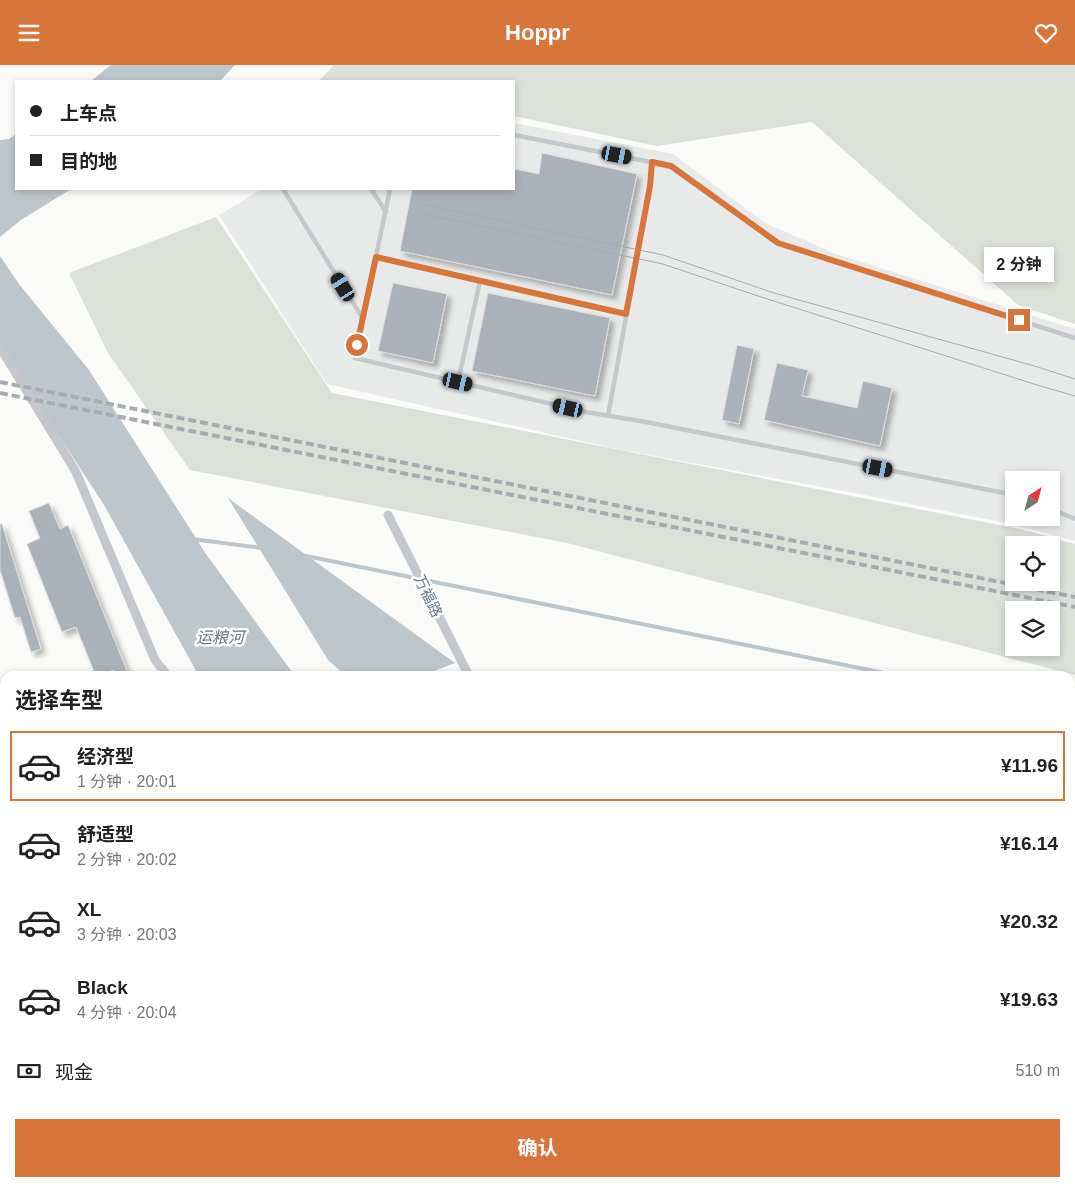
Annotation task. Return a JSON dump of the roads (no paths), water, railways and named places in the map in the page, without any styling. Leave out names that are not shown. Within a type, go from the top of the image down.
[{"type":"street","points":[[0,347],[76,472],[156,660],[164,671]]},
{"type":"street","name":"万福路","points":[[388,515],[466,671]]},
{"type":"lane","points":[[515,135],[671,166],[778,243],[1075,338]]},
{"type":"lane","points":[[608,416],[650,186],[652,162]]},
{"type":"lane","points":[[283,190],[363,319]]},
{"type":"lane","points":[[371,190],[386,212]]},
{"type":"lane","points":[[390,190],[355,359],[608,416],[1005,493]]},
{"type":"lane","points":[[376,257],[626,314]]},
{"type":"lane","points":[[458,382],[480,281]]},
{"type":"lane","points":[[1060,513],[1075,519]]},
{"type":"water","points":[[111,65],[235,65],[221,80],[92,80]]},
{"type":"water","points":[[15,135],[15,190],[69,190],[21,220],[0,237],[0,140],[9,139]]},
{"type":"water","name":"运粮河","points":[[0,256],[19,284],[89,370],[206,554],[291,671],[196,671],[104,505],[0,345]]},
{"type":"water","points":[[228,498],[455,663],[434,671],[340,671],[328,660]]},
{"type":"waterway","points":[[192,539],[262,548]]},
{"type":"waterway","points":[[306,556],[874,671]]},
{"type":"tram line","points":[[421,204],[663,255],[774,293],[1075,379]]},
{"type":"tram line","points":[[419,213],[663,264],[1075,396]]},
{"type":"railway","points":[[0,382],[1075,597]]},
{"type":"railway","points":[[0,393],[1075,607]]}]
